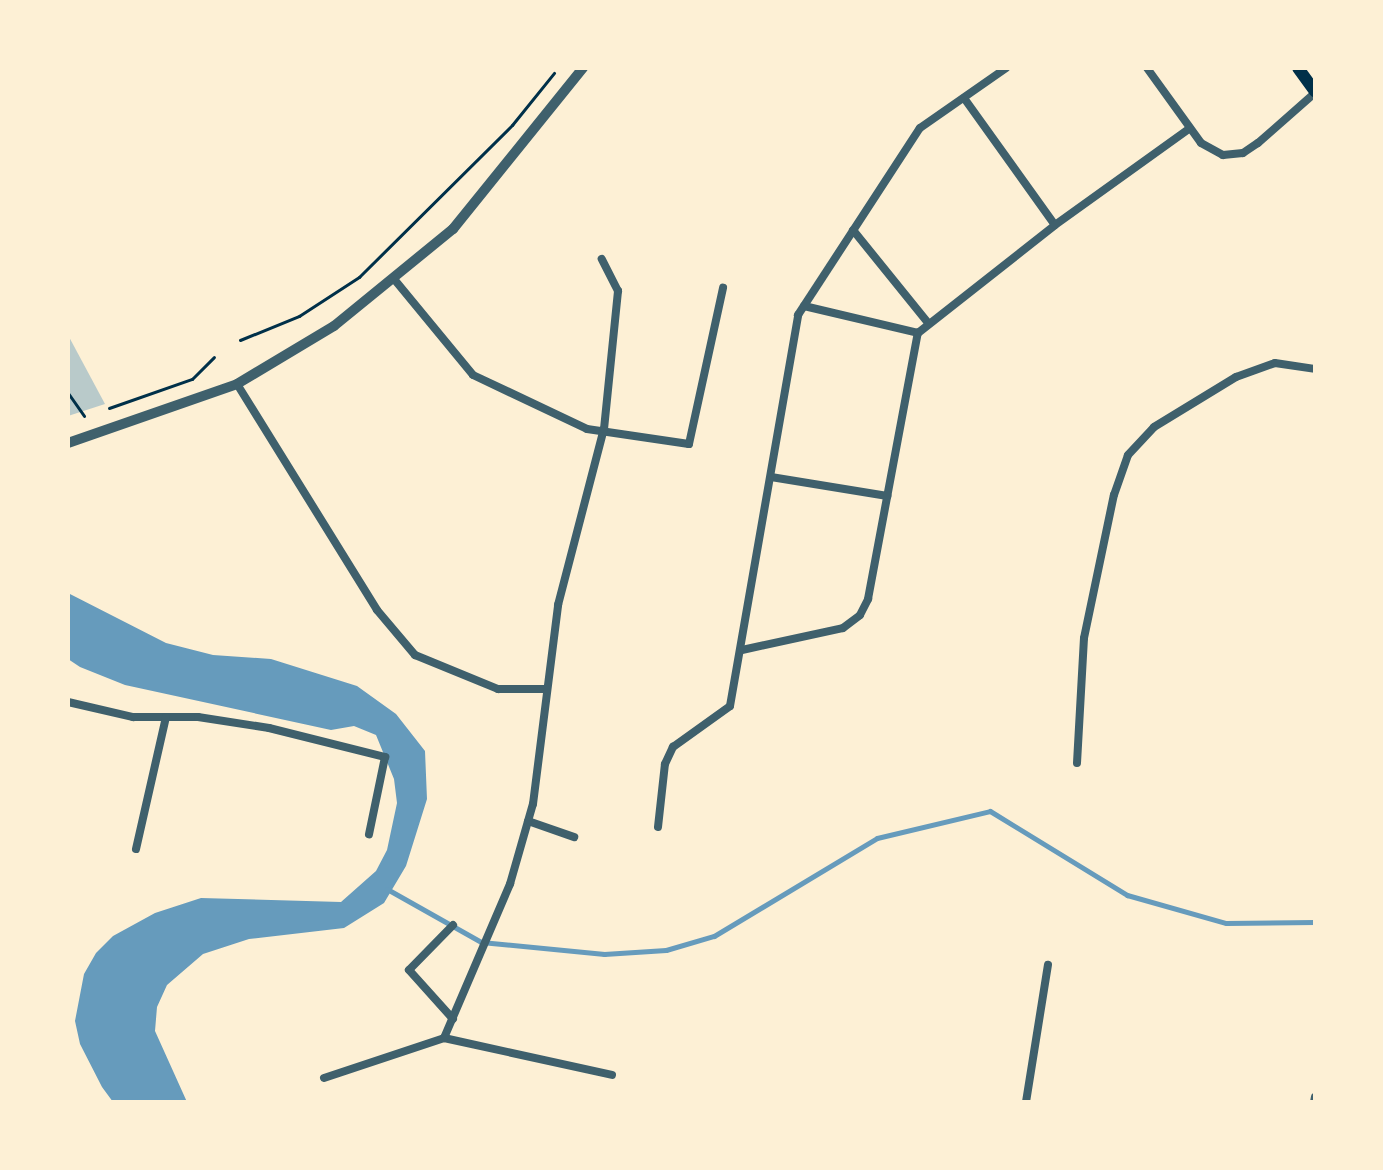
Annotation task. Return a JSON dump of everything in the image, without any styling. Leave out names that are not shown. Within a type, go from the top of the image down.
[{"type":"main road","points":[[1298,68],[1315,92]]},
{"type":"street","points":[[73,441],[237,384],[307,344],[394,279],[453,229],[583,68]]},
{"type":"street","points":[[658,827],[665,764],[673,747],[730,706],[804,306],[920,128],[1006,68]]},
{"type":"street","points":[[1147,68],[1201,143],[1223,155],[1243,153],[1315,92]]},
{"type":"street","points":[[964,98],[1055,225]]},
{"type":"street","points":[[742,650],[843,628],[860,615],[868,599],[918,333],[1055,225],[1190,128]]},
{"type":"street","points":[[853,230],[928,323]]},
{"type":"street","points":[[444,1038],[510,884],[528,821],[558,605],[604,429],[618,291],[602,259]]},
{"type":"street","points":[[394,279],[473,375],[587,429],[604,429],[689,444],[723,288]]},
{"type":"street","points":[[804,306],[918,333]]},
{"type":"street","points":[[1077,763],[1084,638],[1114,495],[1128,455],[1154,427],[1236,377],[1275,363],[1315,369]]},
{"type":"street","points":[[237,384],[377,610],[415,655],[498,689],[546,689]]},
{"type":"street","points":[[771,477],[887,496]]},
{"type":"street","points":[[68,702],[133,717],[166,717],[269,728],[385,757],[369,834]]},
{"type":"street","points":[[136,849],[166,717]]},
{"type":"street","points":[[528,821],[574,837]]},
{"type":"street","points":[[453,925],[409,970],[453,1019]]},
{"type":"street","points":[[1026,1102],[1048,965]]},
{"type":"street","points":[[324,1078],[444,1038],[612,1075]]},
{"type":"path","points":[[240,340],[299,316],[359,277],[512,125],[554,73]]},
{"type":"path","points":[[109,408],[192,379],[214,357]]},
{"type":"path","points":[[68,393],[84,416]]},
{"type":"shaded area","points":[[68,335],[105,404],[68,416]]},
{"type":"water","points":[[68,593],[166,643],[213,655],[271,659],[357,686],[396,714],[425,751],[427,799],[406,866],[384,903],[344,928],[249,939],[203,954],[167,985],[157,1007],[155,1031],[187,1102],[113,1102],[102,1087],[80,1044],[75,1021],[84,974],[96,953],[113,936],[155,913],[201,898],[341,902],[376,871],[387,850],[397,803],[394,779],[376,735],[354,726],[331,730],[125,685],[80,667],[68,659]]},
{"type":"waterway","points":[[387,889],[481,942],[604,954],[666,950],[714,936],[877,838],[990,811],[1127,895],[1226,923],[1315,922]]}]
